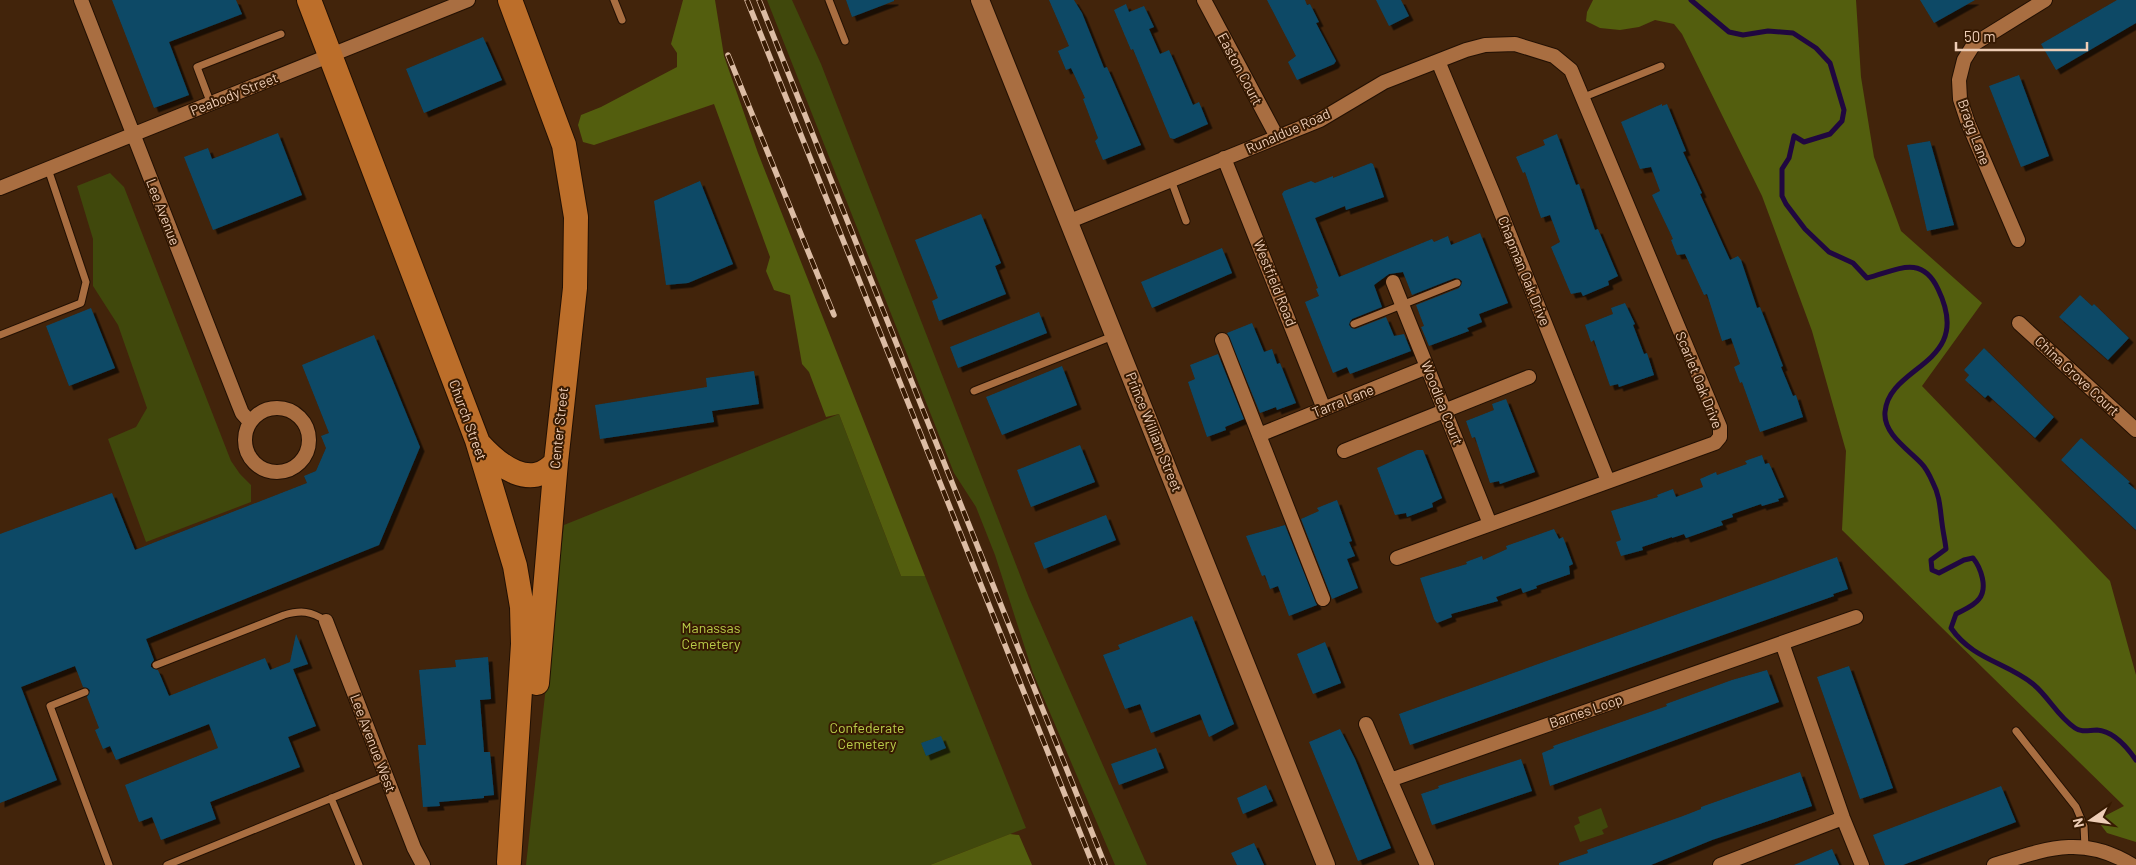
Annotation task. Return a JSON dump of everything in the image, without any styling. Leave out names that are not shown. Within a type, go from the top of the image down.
[{"type":"highway","name":"Church Street","points":[[309,0],[477,440],[510,550],[522,607],[523,644],[509,863]]},
{"type":"highway","name":"Center Street","points":[[509,863],[524,789],[534,716],[556,462],[575,288],[576,217],[564,145],[514,1]]},
{"type":"highway","points":[[477,440],[496,462],[511,472],[527,475],[538,474],[546,471],[556,462]]},
{"type":"street","name":"Lee Avenue","points":[[81,0],[242,413],[250,422]]},
{"type":"street","name":"Peabody Street","points":[[0,188],[468,0]]},
{"type":"street","name":"Prince William Street","points":[[980,0],[1326,865]]},
{"type":"street","name":"Easton Court","points":[[1204,0],[1277,137]]},
{"type":"street","name":"Bragg Lane","points":[[2018,240],[1968,123],[1960,99],[1959,80],[1964,60],[1974,44],[2045,0]]},
{"type":"street","name":"Runaldue Road","points":[[1070,221],[1320,120],[1384,82],[1438,61],[1485,45],[1515,44],[1535,48]]},
{"type":"street","name":"Scarlet Oak Drive","points":[[1397,558],[1715,443],[1720,437],[1721,431],[1571,70],[1554,56],[1535,48]]},
{"type":"street","name":"Chapman Oak Drive","points":[[1438,61],[1493,193],[1608,482]]},
{"type":"street","name":"Westfield Road","points":[[1224,158],[1324,409]]},
{"type":"street","name":"Woodlea Court","points":[[1393,282],[1490,524]]},
{"type":"street","name":"China Grove Court","points":[[2019,322],[2136,430]]},
{"type":"street","points":[[1222,340],[1324,599]]},
{"type":"street","name":"Tarra Lane","points":[[1259,435],[1427,367]]},
{"type":"street","points":[[1344,451],[1529,377]]},
{"type":"street","points":[[269,409],[287,409],[294,413],[301,419],[308,434],[308,444],[302,459],[291,469],[284,471],[276,472],[260,468],[249,456],[246,448],[246,431],[250,422],[261,412],[269,409]]},
{"type":"street","name":"Barnes Loop","points":[[1390,780],[1856,617]]},
{"type":"street","name":"Lee Avenue West","points":[[326,621],[386,776],[423,865]]},
{"type":"street","points":[[1782,643],[1843,818],[1862,865]]},
{"type":"street","points":[[1366,724],[1424,864]]},
{"type":"street","points":[[1720,865],[1843,818]]},
{"type":"street","points":[[1994,865],[2054,848],[2092,848],[2116,855],[2132,865]]},
{"type":"lane","points":[[614,0],[622,20]]},
{"type":"lane","points":[[829,0],[845,41]]},
{"type":"lane","points":[[211,104],[197,67],[281,34]]},
{"type":"lane","points":[[1584,98],[1661,66]]},
{"type":"lane","points":[[0,335],[81,303],[86,282],[48,169]]},
{"type":"lane","points":[[1171,180],[1186,221]]},
{"type":"lane","points":[[1354,324],[1457,283]]},
{"type":"lane","points":[[974,391],[1115,335]]},
{"type":"lane","points":[[156,665],[284,614],[300,611],[314,613],[326,621]]},
{"type":"lane","points":[[85,692],[50,706],[109,865]]},
{"type":"lane","points":[[2016,731],[2076,807],[2092,848]]},
{"type":"lane","points":[[167,865],[386,776]]},
{"type":"lane","points":[[332,798],[359,865]]},
{"type":"green space","points":[[683,0],[715,0],[724,56],[758,153],[925,576],[901,576],[839,414],[826,417],[809,372],[802,364],[790,295],[774,290],[766,271],[770,257],[714,104],[594,145],[583,142],[578,125],[581,115],[601,107],[677,67],[677,53],[671,44]]},
{"type":"green space","points":[[767,0],[792,0],[821,64],[1029,598],[1147,865],[1115,865],[1033,673],[995,555],[976,507],[954,473]]},
{"type":"green space","points":[[1593,0],[1856,0],[1861,77],[1874,157],[1901,231],[1982,303],[1922,386],[2110,581],[2136,675],[2136,842],[2107,833],[2097,820],[2124,806],[1842,530],[1846,451],[1812,331],[1762,196],[1682,34],[1674,24],[1655,20],[1639,27],[1620,30],[1600,28],[1586,21],[1587,12]]},
{"type":"green space","points":[[110,173],[124,187],[231,461],[251,485],[251,502],[146,542],[108,439],[136,427],[147,408],[118,325],[93,286],[93,239],[77,186]]},
{"type":"green space","name":"Manassas Cemetery","points":[[839,414],[901,576],[925,576],[1026,828],[930,865],[526,865],[564,525]]},
{"type":"green space","points":[[1601,808],[1608,827],[1602,830],[1604,834],[1580,842],[1574,826],[1580,823],[1578,817]]},
{"type":"green space","points":[[1010,834],[1019,835],[1032,865],[930,865]]},
{"type":"building","points":[[112,0],[236,0],[242,14],[169,42],[189,95],[154,108]]},
{"type":"building","points":[[846,0],[894,0],[894,1],[852,17]]},
{"type":"building","points":[[1049,0],[1074,0],[1082,13],[1104,68],[1107,67],[1141,145],[1103,160],[1095,141],[1098,138],[1083,99],[1085,98],[1071,68],[1066,70],[1058,51],[1069,46]]},
{"type":"building","points":[[1267,0],[1305,0],[1307,5],[1310,4],[1319,22],[1316,23],[1336,61],[1334,64],[1297,80],[1288,62],[1296,56]]},
{"type":"building","points":[[1376,0],[1401,0],[1409,16],[1389,26]]},
{"type":"building","points":[[1920,0],[1975,0],[1934,23]]},
{"type":"building","points":[[2117,0],[2136,0],[2136,23],[2056,70],[2041,44]]},
{"type":"building","points":[[1126,4],[1129,12],[1144,6],[1154,27],[1149,29],[1160,54],[1169,50],[1193,105],[1199,102],[1208,124],[1174,139],[1170,138],[1133,49],[1131,50],[1114,10]]},
{"type":"building","points":[[483,37],[502,80],[424,113],[406,69]]},
{"type":"building","points":[[2019,75],[2049,156],[2021,167],[1989,86]]},
{"type":"building","points":[[1662,104],[1662,106],[1667,104],[1686,151],[1683,152],[1730,260],[1738,256],[1741,260],[1757,308],[1760,307],[1783,366],[1781,367],[1793,396],[1796,395],[1803,417],[1760,432],[1742,382],[1740,383],[1734,367],[1740,364],[1731,338],[1722,341],[1707,294],[1704,295],[1685,254],[1677,255],[1671,240],[1673,239],[1652,195],[1660,191],[1651,167],[1640,169],[1621,122]]},
{"type":"building","points":[[278,133],[302,195],[213,230],[184,157],[208,148],[212,159]]},
{"type":"building","points":[[1557,134],[1576,185],[1579,184],[1595,230],[1598,229],[1618,276],[1608,281],[1609,285],[1583,296],[1581,292],[1571,294],[1551,247],[1560,242],[1550,215],[1541,218],[1525,172],[1523,173],[1516,157],[1545,145],[1543,140]]},
{"type":"building","points":[[1930,141],[1954,225],[1927,231],[1907,145]]},
{"type":"building","points":[[1371,163],[1373,164],[1384,197],[1346,210],[1345,206],[1315,218],[1339,277],[1432,239],[1434,242],[1448,236],[1451,245],[1480,233],[1508,303],[1479,314],[1482,322],[1467,328],[1469,331],[1429,346],[1421,327],[1424,326],[1416,305],[1459,288],[1462,281],[1455,278],[1412,295],[1403,272],[1389,274],[1374,285],[1382,307],[1352,319],[1349,325],[1355,329],[1386,317],[1394,336],[1404,334],[1411,351],[1350,374],[1347,367],[1333,373],[1305,302],[1319,296],[1316,289],[1318,288],[1282,194],[1284,191],[1311,181],[1315,183],[1333,176],[1333,178]]},
{"type":"building","points":[[700,181],[733,264],[688,283],[666,285],[654,201]]},
{"type":"building","points":[[981,214],[1001,263],[995,266],[1006,294],[939,321],[932,301],[938,298],[915,240]]},
{"type":"building","points":[[1222,248],[1232,273],[1152,308],[1141,282]]},
{"type":"building","points":[[2080,295],[2092,306],[2094,304],[2129,338],[2108,360],[2059,317]]},
{"type":"building","points":[[1625,303],[1635,324],[1633,325],[1644,354],[1647,353],[1654,375],[1619,387],[1618,384],[1610,386],[1594,340],[1591,342],[1585,325],[1613,314],[1611,308]]},
{"type":"building","points":[[91,308],[115,368],[69,386],[46,326]]},
{"type":"building","points":[[1039,312],[1047,333],[958,368],[950,347]]},
{"type":"building","points":[[1252,323],[1264,352],[1272,349],[1277,364],[1280,363],[1296,403],[1277,410],[1276,407],[1260,413],[1227,333]]},
{"type":"building","points":[[374,335],[420,447],[379,545],[146,639],[154,660],[151,667],[158,670],[169,696],[265,658],[270,670],[290,662],[296,634],[308,664],[293,669],[316,726],[288,737],[300,767],[210,802],[216,819],[161,840],[152,817],[139,822],[125,785],[218,748],[209,724],[116,760],[110,746],[103,749],[95,730],[99,728],[87,697],[90,690],[83,687],[75,666],[21,687],[57,780],[0,803],[0,534],[112,493],[135,550],[307,483],[304,476],[316,471],[326,448],[321,436],[329,433],[302,365]]},
{"type":"building","points":[[1984,348],[2054,417],[2035,438],[1988,395],[1985,398],[1965,380],[1969,375],[1964,370]]},
{"type":"building","points":[[1218,354],[1244,419],[1225,427],[1226,430],[1207,437],[1188,382],[1195,379],[1190,365]]},
{"type":"building","points":[[1062,366],[1077,405],[1002,435],[986,397]]},
{"type":"building","points":[[754,371],[759,404],[712,411],[714,422],[600,439],[595,405],[707,387],[706,378]]},
{"type":"building","points":[[1506,399],[1535,472],[1500,484],[1499,481],[1490,483],[1475,437],[1472,438],[1466,421],[1494,410],[1492,404]]},
{"type":"building","points":[[2081,438],[2130,482],[2128,483],[2136,490],[2136,530],[2061,460]]},
{"type":"building","points":[[1080,445],[1095,482],[1031,507],[1017,470]]},
{"type":"building","points":[[1417,450],[1423,450],[1442,498],[1432,503],[1433,507],[1407,517],[1406,513],[1395,515],[1377,468]]},
{"type":"building","points":[[1762,455],[1765,464],[1769,463],[1784,497],[1778,499],[1779,501],[1762,506],[1761,504],[1732,514],[1733,517],[1721,521],[1723,525],[1686,538],[1684,534],[1672,537],[1642,547],[1643,550],[1621,556],[1616,542],[1621,540],[1611,511],[1658,497],[1657,495],[1673,489],[1676,497],[1703,487],[1700,479],[1716,472],[1717,475],[1747,464],[1745,461]]},
{"type":"building","points":[[1337,500],[1352,541],[1349,542],[1355,556],[1347,559],[1358,588],[1332,599],[1301,519],[1319,511],[1317,508]]},
{"type":"building","points":[[1106,515],[1116,540],[1044,569],[1034,543]]},
{"type":"building","points":[[1285,525],[1317,605],[1289,616],[1278,586],[1270,589],[1265,575],[1262,576],[1246,536]]},
{"type":"building","points":[[1554,529],[1559,539],[1563,537],[1573,564],[1569,566],[1570,574],[1536,586],[1537,588],[1523,593],[1521,588],[1496,597],[1498,601],[1451,614],[1452,617],[1437,623],[1420,578],[1467,564],[1466,562],[1482,556],[1483,560],[1507,549],[1506,546]]},
{"type":"building","points":[[1837,557],[1848,589],[1833,594],[1834,596],[1410,745],[1399,714]]},
{"type":"building","points":[[1192,616],[1234,724],[1209,737],[1200,714],[1151,733],[1140,704],[1125,709],[1103,655],[1120,649],[1118,645]]},
{"type":"building","points":[[1325,642],[1341,683],[1313,694],[1297,654]]},
{"type":"building","points":[[488,657],[491,699],[480,700],[484,752],[490,752],[494,795],[484,796],[484,798],[439,802],[440,806],[423,807],[418,745],[426,745],[419,670],[456,667],[455,660]]},
{"type":"building","points":[[1849,666],[1893,788],[1860,799],[1817,677]]},
{"type":"building","points":[[1767,670],[1779,702],[1550,786],[1542,753],[1554,748],[1553,746],[1667,706],[1666,704],[1732,680]]},
{"type":"building","points":[[1340,729],[1355,759],[1391,848],[1358,861],[1309,742]]},
{"type":"building","points":[[941,736],[946,748],[926,756],[921,743]]},
{"type":"building","points":[[1156,748],[1164,768],[1119,785],[1111,764]]},
{"type":"building","points":[[1521,759],[1532,791],[1432,825],[1421,794],[1439,788],[1438,786]]},
{"type":"building","points":[[1800,772],[1812,806],[1712,840],[1651,865],[1559,865],[1559,863],[1588,853],[1587,850]]},
{"type":"building","points":[[1266,785],[1273,801],[1243,814],[1237,798]]},
{"type":"building","points":[[2001,786],[2016,822],[1903,865],[1885,865],[1873,835]]},
{"type":"building","points":[[1254,843],[1264,865],[1237,865],[1231,853]]},
{"type":"building","points":[[1832,849],[1839,865],[1794,865]]},
{"type":"waterway","points":[[1691,0],[1729,32],[1743,35],[1768,31],[1793,33],[1816,48],[1830,63],[1844,110],[1842,121],[1830,134],[1804,142],[1794,136],[1789,158],[1782,169],[1782,196],[1805,229],[1829,252],[1853,263],[1867,278],[1907,267],[1916,268],[1924,271],[1938,289],[1947,314],[1946,334],[1939,349],[1900,383],[1890,396],[1885,412],[1885,420],[1892,434],[1925,467],[1937,493],[1946,549],[1931,560],[1932,570],[1939,573],[1964,560],[1973,558],[1981,572],[1982,594],[1974,604],[1956,614],[1951,628],[1960,639],[1979,654],[2012,670],[2033,684],[2063,718],[2075,728],[2109,733],[2124,745],[2136,760]]},
{"type":"railway","points":[[747,0],[1093,865]]},
{"type":"railway","points":[[759,0],[1105,865]]},
{"type":"railway","points":[[728,55],[834,315]]},
{"type":"park label","name":"Confederate Cemetery","points":[[867,736]]}]
